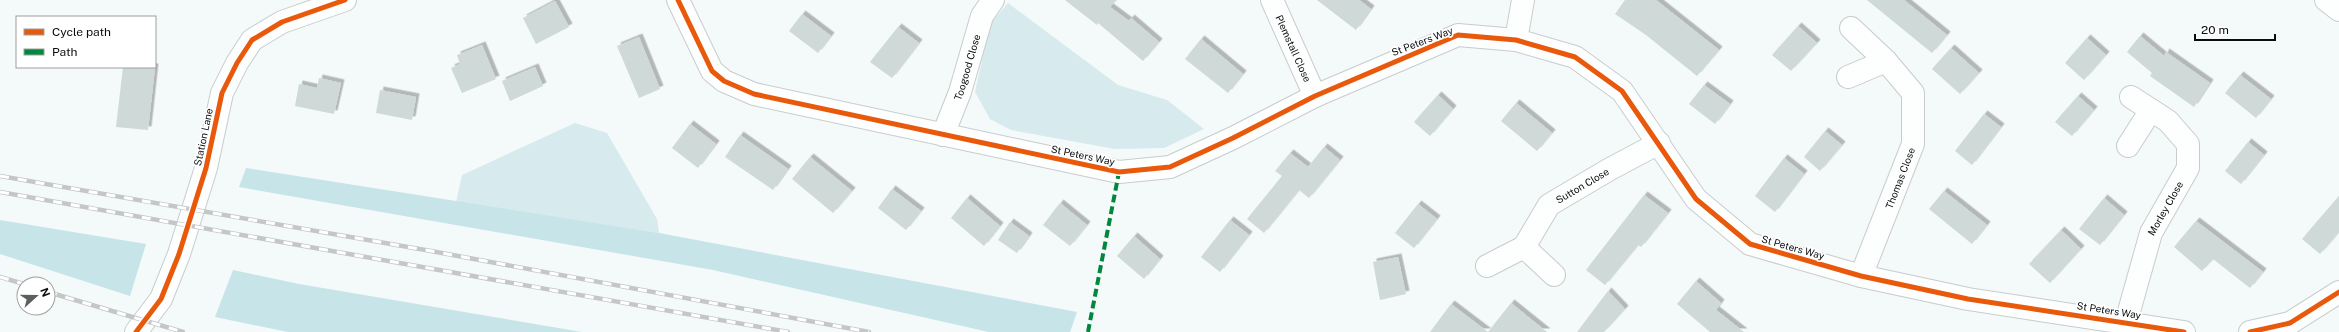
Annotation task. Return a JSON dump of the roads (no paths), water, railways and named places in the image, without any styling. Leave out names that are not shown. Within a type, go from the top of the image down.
[{"type":"street","name":"Station Lane","points":[[136,332],[161,299],[179,254],[206,168],[222,93],[237,63],[252,40],[282,22],[345,0]]},
{"type":"street","name":"St Peters Way","points":[[678,0],[712,71],[724,81],[754,94],[1119,172],[1170,167],[1233,138],[1315,96],[1458,35],[1516,40],[1575,57],[1622,91],[1696,199],[1750,244],[1861,276],[1968,299],[2184,332]]},
{"type":"street","name":"Toogood Close","points":[[943,135],[960,92],[982,16],[993,0]]},
{"type":"street","name":"Plemstall Close","points":[[1272,0],[1315,96]]},
{"type":"street","points":[[1516,40],[1523,0]]},
{"type":"street","points":[[2326,0],[2339,10]]},
{"type":"street","name":"Thomas Close","points":[[1851,28],[1886,62],[1913,93],[1913,144],[1861,276]]},
{"type":"street","points":[[1848,76],[1886,62]]},
{"type":"street","name":"Morley Close","points":[[2126,322],[2151,233],[2188,168],[2188,144],[2168,121],[2131,97]]},
{"type":"street","points":[[2128,146],[2151,110]]},
{"type":"street","name":"Sutton Close","points":[[1524,247],[1549,205],[1610,169],[1659,143]]},
{"type":"street","points":[[1487,266],[1524,247],[1554,275]]},
{"type":"street","points":[[2250,332],[2290,323],[2339,292]]},
{"type":"railway","points":[[0,176],[431,251],[869,332]]},
{"type":"railway","points":[[0,192],[788,332]]},
{"type":"railway","points":[[0,277],[16,282]]},
{"type":"railway","points":[[56,294],[183,332]]}]
